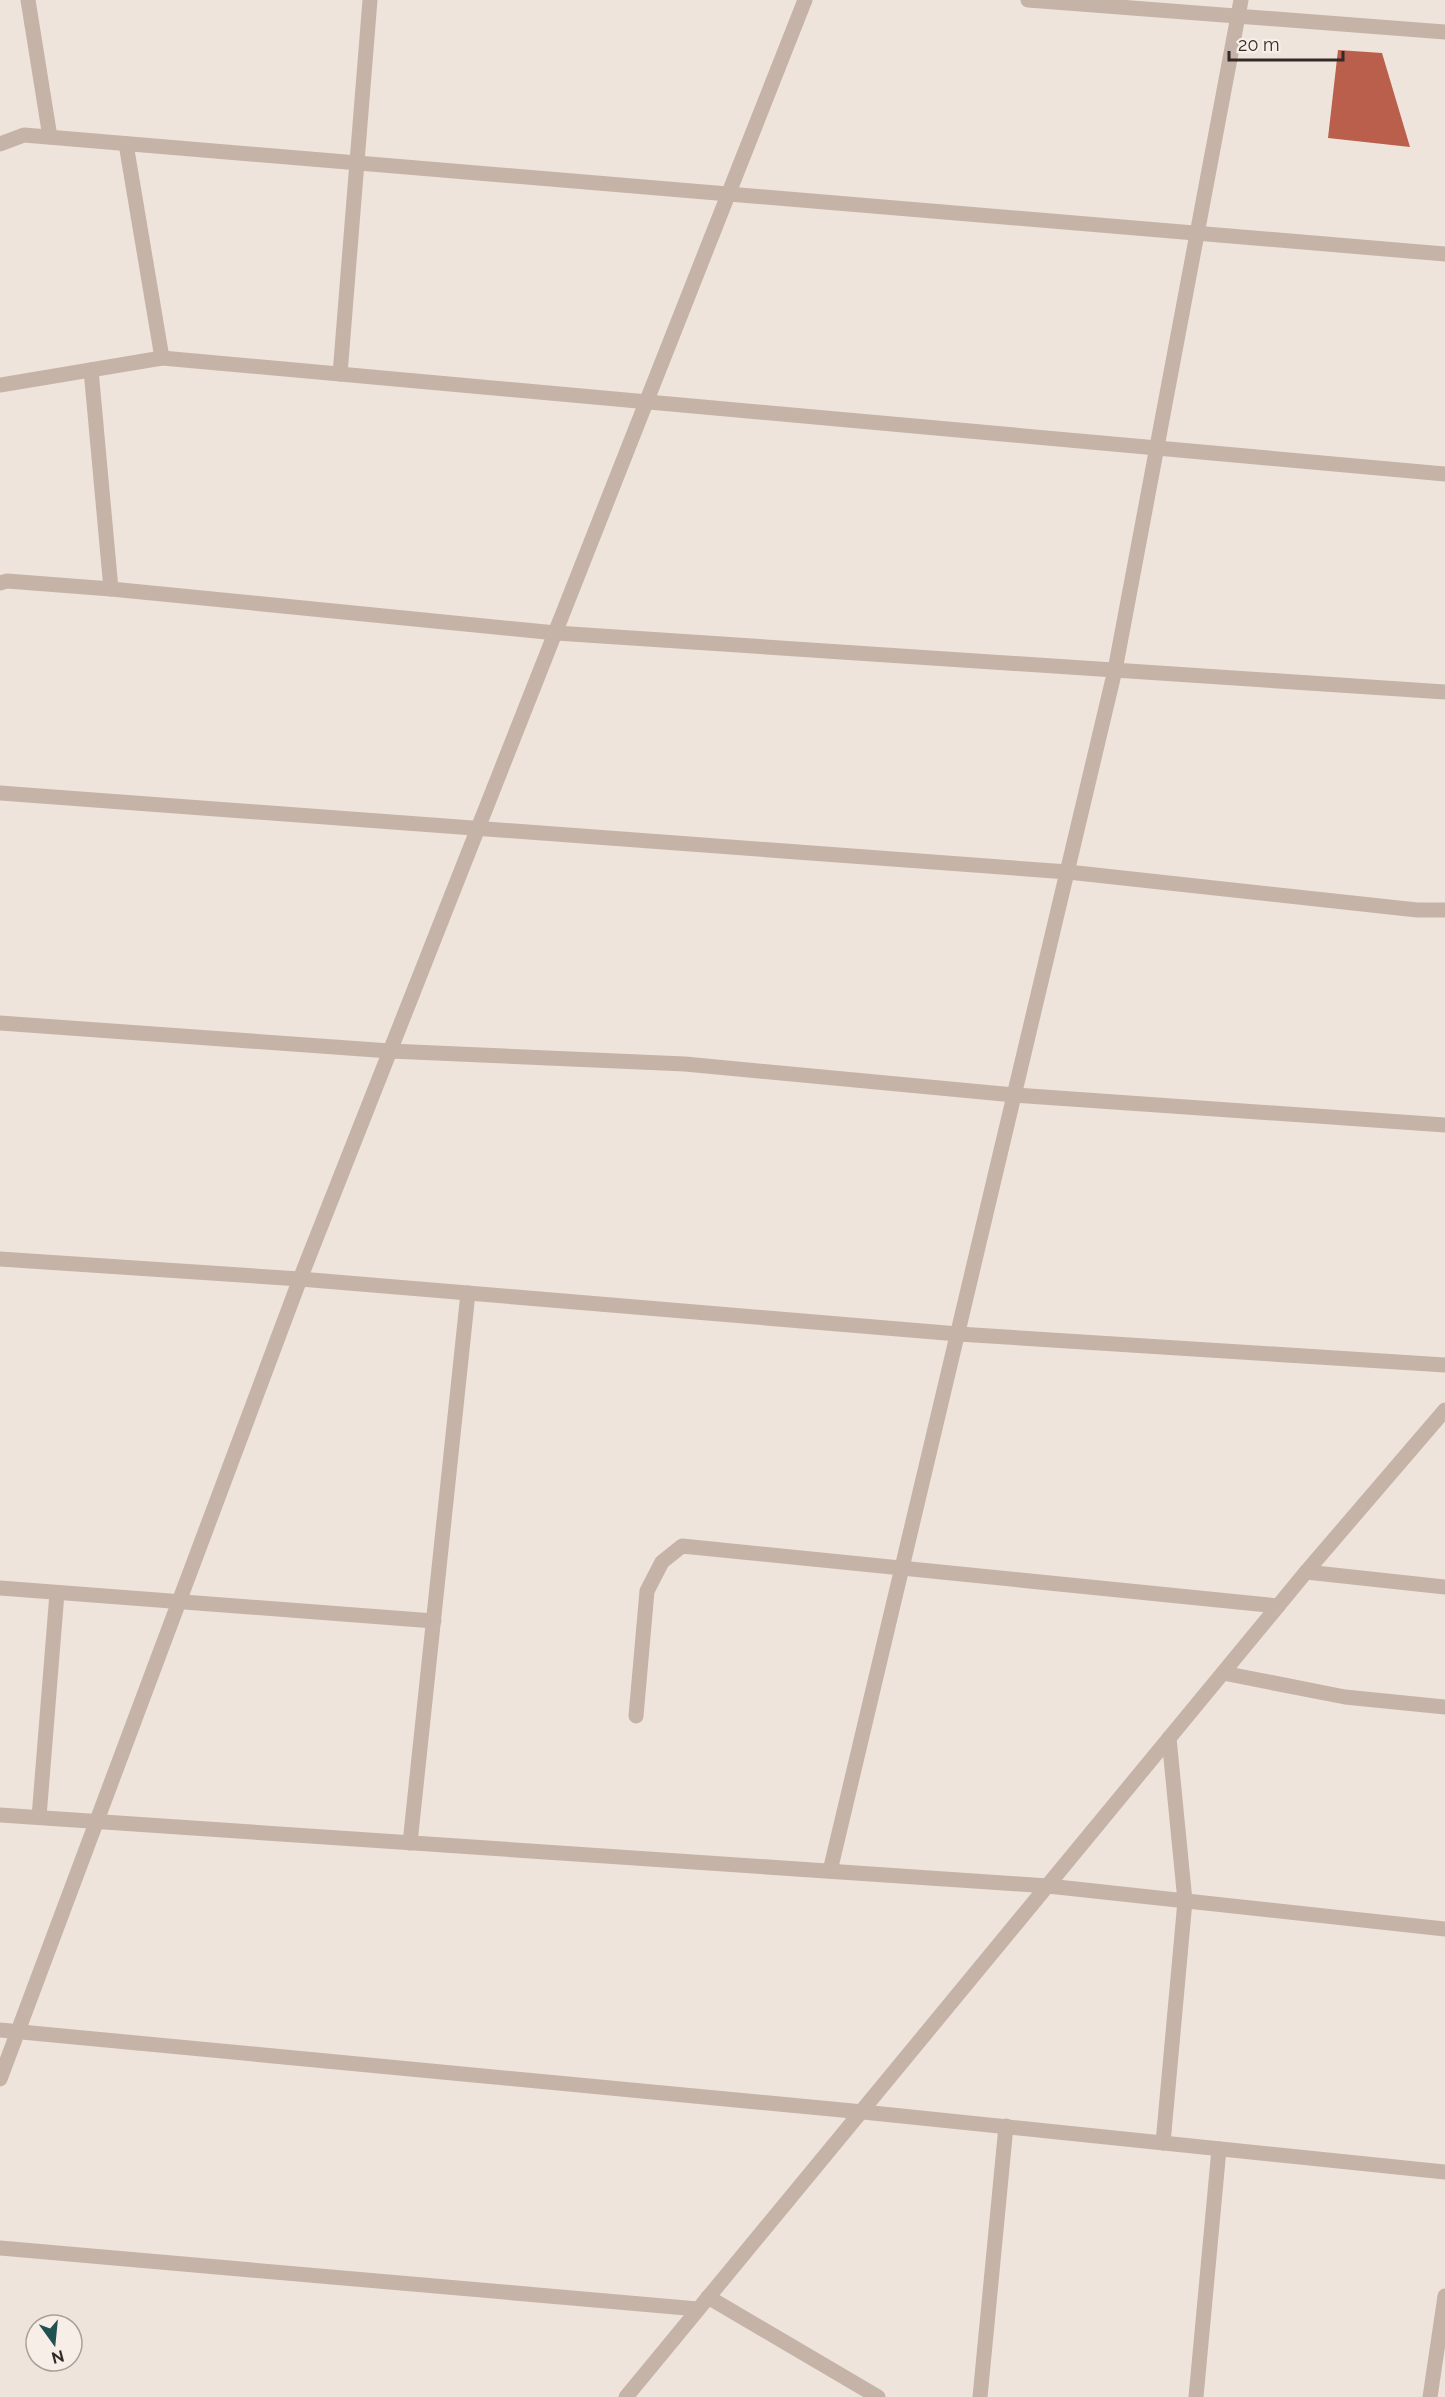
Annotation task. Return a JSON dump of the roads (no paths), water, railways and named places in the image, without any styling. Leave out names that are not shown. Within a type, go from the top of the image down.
[{"type":"street","points":[[28,0],[50,138]]},
{"type":"street","points":[[340,374],[370,0]]},
{"type":"street","points":[[0,2079],[300,1280],[805,0]]},
{"type":"street","points":[[1028,0],[1445,32]]},
{"type":"street","points":[[831,1871],[1116,670],[1241,0]]},
{"type":"street","points":[[0,144],[24,135],[1445,254]]},
{"type":"street","points":[[126,144],[162,358]]},
{"type":"street","points":[[0,385],[162,358],[1445,474]]},
{"type":"street","points":[[91,370],[111,589]]},
{"type":"street","points":[[0,583],[7,581],[111,589],[556,633],[1445,692]]},
{"type":"street","points":[[0,793],[1068,872],[1417,910],[1445,910]]},
{"type":"street","points":[[0,1023],[390,1051],[685,1064],[1014,1095],[1445,1125]]},
{"type":"street","points":[[0,1259],[468,1293],[958,1334],[1445,1365]]},
{"type":"street","points":[[410,1843],[468,1293]]},
{"type":"street","points":[[626,2397],[1306,1572],[1445,1410]]},
{"type":"street","points":[[636,1716],[647,1592],[662,1562],[682,1546],[1278,1606]]},
{"type":"street","points":[[1306,1572],[1445,1587]]},
{"type":"street","points":[[0,1588],[434,1621]]},
{"type":"street","points":[[39,1817],[57,1593]]},
{"type":"street","points":[[1223,1673],[1345,1697],[1445,1707]]},
{"type":"street","points":[[1163,2143],[1185,1901],[1169,1738]]},
{"type":"street","points":[[0,1815],[1048,1886],[1445,1929]]},
{"type":"street","points":[[0,2030],[1006,2126],[1445,2172]]},
{"type":"street","points":[[980,2397],[1006,2126]]},
{"type":"street","points":[[1196,2397],[1219,2149]]},
{"type":"street","points":[[0,2248],[698,2310]]},
{"type":"street","points":[[1430,2397],[1445,2296]]},
{"type":"street","points":[[708,2297],[879,2397]]}]
